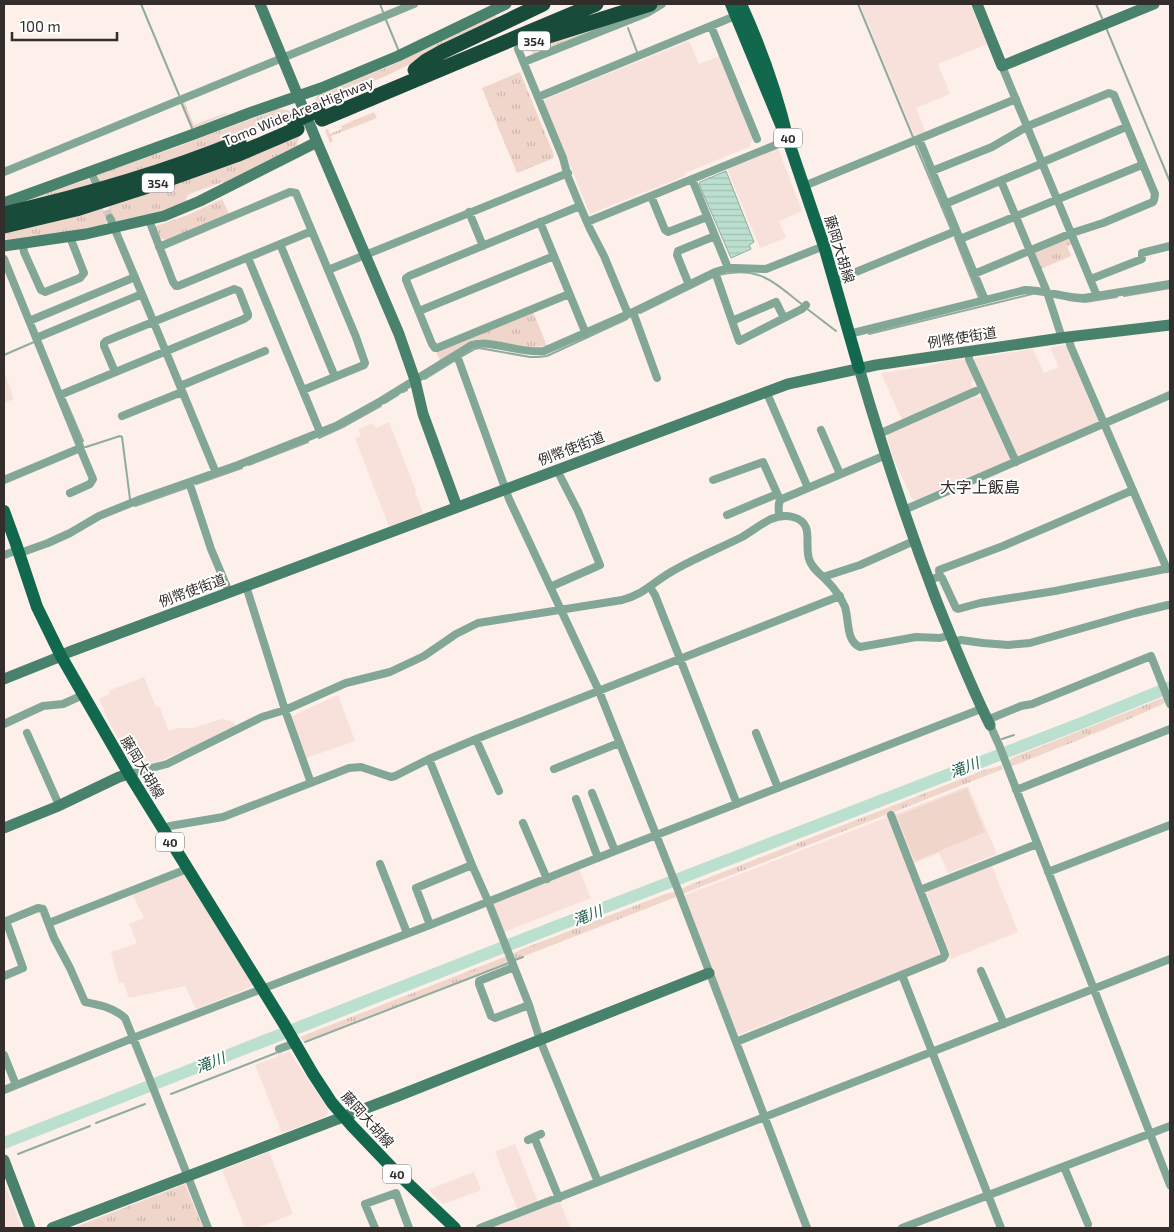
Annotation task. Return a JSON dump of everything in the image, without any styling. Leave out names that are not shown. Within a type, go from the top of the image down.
[{"type":"highway","name":"354","points":[[543,4],[442,52],[426,61],[416,74],[432,77],[443,74],[540,38],[650,4]]},
{"type":"highway","name":"Tomo Wide Area Highway","points":[[416,74],[572,4]]},
{"type":"highway","name":"Tomo Wide Area Highway","points":[[4,226],[76,209],[228,158],[320,114],[416,74],[596,4]]},
{"type":"highway","name":"Tomo Wide Area Highway","points":[[4,214],[127,181],[296,125]]},
{"type":"main road","name":"藤岡大胡線","points":[[739,9],[768,92],[788,140]]},
{"type":"main road","name":"藤岡大胡線","points":[[739,9],[764,59],[788,140],[824,246],[859,368]]},
{"type":"main road","name":"藤岡大胡線","points":[[4,512],[37,607],[83,696],[320,1086],[343,1116],[396,1172],[455,1228]]},
{"type":"street","points":[[260,4],[399,334],[415,380],[423,414],[457,507]]},
{"type":"street","points":[[4,172],[414,4]]},
{"type":"street","points":[[524,62],[647,13],[662,4]]},
{"type":"street","points":[[977,4],[1097,296]]},
{"type":"street","points":[[1002,66],[1154,4]]},
{"type":"street","points":[[4,203],[93,176],[321,88],[398,56],[503,8]]},
{"type":"street","points":[[538,97],[711,26],[739,9]]},
{"type":"street","points":[[711,26],[757,139]]},
{"type":"street","points":[[518,49],[563,158],[580,206],[630,313],[657,378]]},
{"type":"street","points":[[932,171],[992,147],[1028,126],[1109,93],[1114,95],[1155,194],[1152,202],[974,274]]},
{"type":"street","points":[[804,186],[1016,100]]},
{"type":"street","points":[[945,204],[1126,127]]},
{"type":"street","points":[[587,222],[788,140]]},
{"type":"street","points":[[919,140],[985,300]]},
{"type":"street","points":[[4,246],[70,237],[112,223],[149,220],[180,210],[200,202],[317,142]]},
{"type":"street","points":[[834,281],[958,235],[1016,216],[1142,164]]},
{"type":"street","points":[[328,270],[568,173]]},
{"type":"street","points":[[692,179],[728,268]]},
{"type":"street","points":[[935,579],[943,579],[958,609],[980,603],[1169,569],[1065,338],[1001,181]]},
{"type":"street","points":[[159,247],[292,192],[297,195],[365,363],[303,390]]},
{"type":"street","points":[[651,196],[665,230],[668,232],[707,217]]},
{"type":"street","points":[[569,294],[437,348],[432,344],[406,278],[580,206]]},
{"type":"street","points":[[468,212],[483,246]]},
{"type":"street","points":[[149,220],[176,286],[312,231]]},
{"type":"street","points":[[540,222],[586,334]]},
{"type":"street","points":[[112,223],[216,473]]},
{"type":"street","points":[[689,284],[677,255],[678,251],[715,236]]},
{"type":"street","points":[[23,244],[24,252],[41,290],[45,292],[80,278],[84,273],[70,237]]},
{"type":"street","points":[[280,244],[335,377]]},
{"type":"street","points":[[4,556],[48,543],[99,516],[216,473],[350,419],[472,345],[480,343],[530,352],[544,351],[586,334],[715,272],[728,268],[766,270],[824,246]]},
{"type":"street","points":[[1091,279],[1142,259],[1142,254],[1170,246]]},
{"type":"street","points":[[419,311],[554,256]]},
{"type":"street","points":[[248,258],[320,432]]},
{"type":"street","points":[[4,259],[93,479],[90,484],[70,493]]},
{"type":"street","points":[[715,272],[738,341],[804,307]]},
{"type":"street","points":[[29,321],[135,277]]},
{"type":"street","points":[[849,334],[1025,290],[1037,290],[1072,298],[1084,298],[1170,284]]},
{"type":"street","points":[[60,395],[244,319],[248,316],[248,311],[239,291],[234,289],[104,343],[115,372]]},
{"type":"street","points":[[36,338],[142,294]]},
{"type":"street","points":[[732,321],[776,302],[784,318]]},
{"type":"street","name":"例幣使街道","points":[[4,679],[69,652],[766,391],[796,382],[859,368],[969,351],[1170,325]]},
{"type":"street","points":[[122,416],[265,351]]},
{"type":"street","points":[[969,351],[970,359],[1016,462]]},
{"type":"street","points":[[455,356],[459,361],[505,489],[599,691],[678,890],[807,1228]]},
{"type":"street","points":[[859,368],[914,541],[935,579],[952,639],[981,709],[1006,762],[1170,1185]]},
{"type":"street","points":[[766,391],[808,488]]},
{"type":"street","points":[[879,434],[976,391]]},
{"type":"street","points":[[904,510],[1170,395]]},
{"type":"street","points":[[821,430],[840,474]]},
{"type":"street","points":[[4,480],[80,448]]},
{"type":"street","points":[[727,515],[808,488],[886,455]]},
{"type":"street","points":[[713,480],[762,462],[778,497],[779,516]]},
{"type":"street","points":[[550,587],[600,565],[578,512],[559,474],[559,469]]},
{"type":"street","points":[[189,482],[211,548],[229,592]]},
{"type":"street","points":[[935,579],[939,570],[1003,546],[1133,490]]},
{"type":"street","points":[[4,828],[59,806],[119,777],[167,764],[262,717],[286,710],[346,683],[390,672],[424,656],[456,634],[478,622],[520,617],[633,597],[673,571],[779,516],[790,516],[802,520],[806,526],[809,559],[817,572],[827,580],[840,596],[845,607],[852,642],[855,646],[860,647],[916,637],[1008,645],[1030,643],[1168,605]]},
{"type":"street","points":[[823,577],[860,565],[914,541]]},
{"type":"street","points":[[246,586],[311,783]]},
{"type":"street","points":[[650,587],[655,595],[737,804]]},
{"type":"street","points":[[163,829],[170,826],[222,817],[349,768],[365,768],[391,777],[476,739],[840,596]]},
{"type":"street","points":[[988,722],[1021,706],[1032,704],[1151,656],[1169,700]]},
{"type":"street","points":[[4,724],[43,706],[63,704],[83,696]]},
{"type":"street","points":[[4,1090],[981,709]]},
{"type":"street","points":[[1016,790],[1170,729]]},
{"type":"street","points":[[27,733],[59,806]]},
{"type":"street","points":[[756,733],[778,788]]},
{"type":"street","points":[[476,739],[499,792]]},
{"type":"street","points":[[554,769],[619,743]]},
{"type":"street","points":[[429,759],[504,938],[540,1040],[598,1182]]},
{"type":"street","points":[[592,793],[615,851]]},
{"type":"street","points":[[576,799],[598,858]]},
{"type":"street","points":[[736,1042],[943,958],[943,949],[892,815]]},
{"type":"street","points":[[523,823],[547,879]]},
{"type":"street","points":[[1048,872],[1170,825]]},
{"type":"street","points":[[920,890],[1037,844]]},
{"type":"street","points":[[380,864],[407,933]]},
{"type":"street","points":[[430,925],[416,888],[472,865]]},
{"type":"street","points":[[49,923],[187,869]]},
{"type":"street","points":[[4,976],[23,968],[5,921],[40,908],[43,909],[54,938],[70,968],[84,1002],[107,1007],[125,1018],[208,1228]]},
{"type":"street","points":[[480,1228],[1170,959]]},
{"type":"street","points":[[514,967],[479,981],[491,1016],[495,1018],[529,1005]]},
{"type":"street","points":[[981,971],[1004,1024]]},
{"type":"street","points":[[52,1228],[709,973]]},
{"type":"street","points":[[902,975],[1001,1228]]},
{"type":"street","points":[[279,1049],[294,1041]]},
{"type":"street","points":[[4,1055],[16,1085]]},
{"type":"street","points":[[902,1228],[1170,1126]]},
{"type":"street","points":[[535,1137],[558,1198]]},
{"type":"street","points":[[4,1160],[30,1228]]},
{"type":"street","points":[[1064,1167],[1088,1224]]},
{"type":"street","points":[[375,1228],[365,1204],[396,1192],[410,1228]]},
{"type":"shaded area","points":[[860,4],[970,4],[987,44],[938,64],[950,94],[916,108],[926,133],[915,137]]},
{"type":"shaded area","points":[[689,41],[699,64],[720,56],[753,138],[749,147],[685,173],[685,176],[590,214],[544,102],[546,99]]},
{"type":"shaded area","points":[[778,148],[802,211],[779,221],[786,238],[760,248],[727,169]]},
{"type":"shaded area","points":[[726,171],[754,242],[749,245],[751,249],[731,258],[699,184]]},
{"type":"shaded area","points":[[1066,345],[1100,423],[1019,457],[1015,455],[974,361],[975,358],[1033,349],[1044,373],[1059,367],[1050,347]]},
{"type":"shaded area","points":[[965,359],[975,381],[971,382],[973,389],[902,420],[881,373]]},
{"type":"shaded area","points":[[4,371],[14,399],[4,403]]},
{"type":"shaded area","points":[[982,395],[1010,458],[1009,462],[918,501],[912,499],[893,457],[887,437],[889,434]]},
{"type":"shaded area","points":[[389,422],[423,513],[389,527],[355,438],[361,436],[358,429],[373,423],[376,428]]},
{"type":"shaded area","points":[[144,677],[156,707],[159,706],[169,731],[177,728],[193,728],[222,719],[233,722],[236,726],[157,762],[133,767],[99,699],[110,694],[108,691]]},
{"type":"shaded area","points":[[338,695],[355,741],[306,758],[290,717]]},
{"type":"shaded area","points":[[968,786],[997,854],[948,873],[939,853],[907,866],[940,955],[738,1035],[683,896]]},
{"type":"shaded area","points":[[992,866],[1018,932],[951,959],[927,894],[928,891]]},
{"type":"shaded area","points":[[579,869],[591,898],[504,932],[493,903]]},
{"type":"shaded area","points":[[182,874],[185,875],[252,984],[251,987],[196,1009],[185,986],[129,998],[123,982],[119,983],[111,952],[137,943],[129,924],[144,918],[132,893]]},
{"type":"shaded area","points":[[289,1051],[328,1109],[327,1116],[282,1133],[255,1065],[276,1057],[281,1052],[283,1054]]},
{"type":"shaded area","points":[[515,1144],[540,1207],[559,1200],[571,1228],[488,1228],[520,1216],[495,1152]]},
{"type":"shaded area","points":[[269,1152],[293,1214],[257,1228],[245,1228],[222,1170]]},
{"type":"shaded area","points":[[474,1172],[481,1190],[443,1204],[432,1194],[430,1189]]},
{"type":"shaded area","points":[[4,1182],[22,1228],[4,1228]]},
{"type":"green space","points":[[494,15],[499,18],[494,22],[388,75],[316,106],[319,94],[388,67]]},
{"type":"green space","points":[[604,26],[533,54],[530,48]]},
{"type":"green space","points":[[520,72],[554,158],[517,173],[482,88]]},
{"type":"green space","points":[[184,101],[194,125],[227,114],[191,129],[180,103]]},
{"type":"green space","points":[[277,109],[288,110],[292,115],[131,173],[43,200],[4,206],[28,200],[87,178],[91,183],[99,180],[98,174],[174,148]]},
{"type":"green space","points":[[374,112],[377,118],[331,136],[333,141],[330,143],[325,130],[328,129],[330,134],[342,129],[341,126]]},
{"type":"green space","points":[[300,134],[297,146],[278,156],[277,159],[181,206],[133,221],[115,223],[108,206],[103,208],[106,218],[108,218],[104,227],[4,243],[4,231],[60,219],[162,188],[235,162],[283,142],[293,140],[294,137]],"holes":[[[223,182],[224,184],[187,201],[186,198],[189,194]]]},
{"type":"green space","points":[[222,199],[229,214],[166,240],[159,238],[155,229],[156,226],[188,215]]},
{"type":"green space","points":[[1067,238],[1071,239],[1073,244],[1067,246],[1071,256],[1041,269],[1035,254],[1037,251]]},
{"type":"green space","points":[[533,312],[547,346],[528,347],[479,339],[472,341],[440,361],[436,352]]},
{"type":"green space","points":[[1165,697],[1167,702],[1148,711],[1010,767],[1008,761],[1014,757]]},
{"type":"green space","points":[[1001,765],[1003,769],[894,812],[893,810],[888,812],[888,814],[682,894],[680,890],[984,770]]},
{"type":"green space","points":[[967,788],[985,832],[915,861],[897,816]]},
{"type":"green space","points":[[675,892],[676,897],[514,960],[512,954],[522,949],[668,893]]},
{"type":"green space","points":[[507,956],[510,962],[307,1040],[303,1041],[300,1037]]},
{"type":"green space","points":[[185,1184],[203,1228],[73,1228]]},
{"type":"waterway","points":[[141,4],[179,95]]},
{"type":"waterway","points":[[380,4],[383,12]]},
{"type":"waterway","points":[[858,4],[913,137]]},
{"type":"waterway","points":[[1096,4],[1102,18]]},
{"type":"waterway","points":[[386,20],[398,49]]},
{"type":"waterway","points":[[628,28],[637,52]]},
{"type":"waterway","points":[[1107,30],[1170,182]]},
{"type":"waterway","points":[[182,104],[192,128]]},
{"type":"waterway","points":[[916,146],[951,229]]},
{"type":"waterway","points":[[955,238],[979,298]]},
{"type":"waterway","points":[[718,275],[732,272],[755,274],[774,283],[803,305]]},
{"type":"waterway","points":[[640,313],[713,277]]},
{"type":"waterway","points":[[1124,296],[1170,288]]},
{"type":"waterway","points":[[869,334],[1032,294]]},
{"type":"waterway","points":[[1068,300],[1085,302],[1117,297]]},
{"type":"waterway","points":[[806,308],[836,331]]},
{"type":"waterway","points":[[459,358],[479,348],[530,357],[547,356],[627,319]]},
{"type":"waterway","points":[[4,355],[34,342]]},
{"type":"waterway","points":[[425,379],[454,361]]},
{"type":"waterway","points":[[403,392],[407,390]]},
{"type":"waterway","points":[[385,403],[398,395]]},
{"type":"waterway","points":[[65,399],[83,441]]},
{"type":"waterway","points":[[319,438],[381,406]]},
{"type":"waterway","points":[[85,447],[122,437],[130,499]]},
{"type":"waterway","points":[[249,465],[308,442]]},
{"type":"waterway","points":[[196,484],[242,468]]},
{"type":"waterway","points":[[135,506],[186,488]]},
{"type":"waterway","name":"滝川","points":[[4,1143],[1170,687]]},
{"type":"waterway","points":[[1002,739],[1014,735]]},
{"type":"waterway","name":"滝川","points":[[978,756],[981,763]]},
{"type":"waterway","points":[[515,960],[523,957]]},
{"type":"waterway","points":[[305,1042],[509,963]]},
{"type":"waterway","points":[[171,1094],[276,1053]]},
{"type":"waterway","points":[[96,1123],[145,1104]]},
{"type":"waterway","points":[[18,1154],[90,1126]]},
{"type":"tunnel","points":[[102,199],[110,218]]},
{"type":"district","name":"大字上飯島","points":[[980,486]]}]
